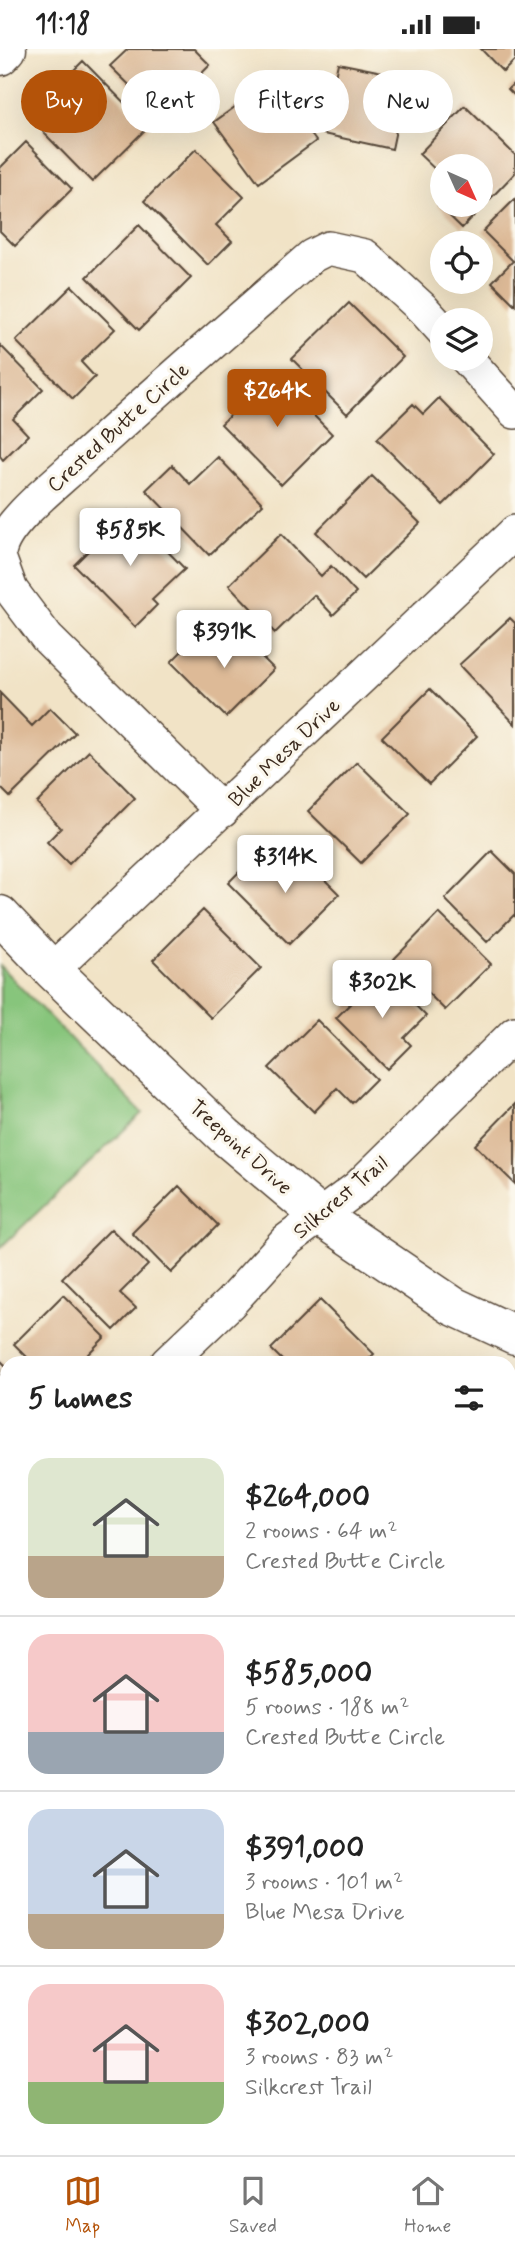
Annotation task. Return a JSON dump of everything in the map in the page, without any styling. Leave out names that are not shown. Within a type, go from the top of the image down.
[{"type":"street","points":[[0,56],[7,49]]},
{"type":"street","name":"Crested Butte Circle","points":[[0,549],[2,539],[26,511],[129,416],[312,256],[328,248],[365,256],[430,317]]},
{"type":"street","points":[[478,371],[515,412]]},
{"type":"street","name":"Blue Mesa Drive","points":[[52,969],[515,533]]},
{"type":"street","points":[[0,560],[11,590],[47,638],[222,811]]},
{"type":"street","name":"Treepoint Drive","points":[[0,915],[52,969],[226,1136],[320,1216],[453,1306],[515,1335]]},
{"type":"street","name":"Silkcrest Trail","points":[[174,1356],[230,1303],[286,1241],[357,1188],[515,1033]]},
{"type":"green space","points":[[0,966],[142,1113],[0,1248]]},
{"type":"building","points":[[128,49],[194,49],[210,65],[205,70],[121,70],[121,77],[110,66]]},
{"type":"building","points":[[481,49],[515,49],[515,60],[503,72]]},
{"type":"building","points":[[83,61],[92,70],[74,70]]},
{"type":"building","points":[[338,63],[372,70],[363,70],[363,133],[395,133],[392,149],[323,134],[349,133],[349,70],[337,70]]},
{"type":"building","points":[[515,82],[515,96],[508,89]]},
{"type":"building","points":[[107,85],[121,100],[121,133],[142,133],[92,182],[44,133],[107,133]]},
{"type":"building","points":[[465,106],[515,155],[515,173],[494,195],[494,154],[430,154],[430,165],[419,154],[439,133],[453,133],[453,119]]},
{"type":"building","points":[[234,108],[234,133],[310,133],[316,141],[259,183],[220,130],[220,118]]},
{"type":"building","points":[[26,142],[72,189],[15,246],[0,231],[0,168]]},
{"type":"building","points":[[196,149],[244,197],[216,225],[232,241],[208,265],[144,201]]},
{"type":"building","points":[[515,199],[515,305],[493,283],[513,261],[493,241],[493,231],[483,231]]},
{"type":"building","points":[[451,217],[473,217],[462,228]]},
{"type":"building","points":[[139,225],[191,278],[139,330],[87,277]]},
{"type":"building","points":[[72,286],[115,329],[81,362],[95,377],[73,399],[16,341]]},
{"type":"building","points":[[349,303],[403,357],[347,414],[292,359]]},
{"type":"building","points":[[0,345],[43,389],[13,419],[28,435],[3,460],[0,456]]},
{"type":"building","points":[[273,374],[332,434],[281,485],[221,424]]},
{"type":"building","points":[[439,398],[494,454],[443,505],[377,439],[413,404],[423,414]]},
{"type":"building","points":[[218,457],[263,504],[209,555],[146,490],[172,465],[190,484]]},
{"type":"building","points":[[372,476],[420,523],[363,579],[316,532]]},
{"type":"building","points":[[128,511],[185,569],[152,600],[157,605],[135,627],[74,565]]},
{"type":"building","points":[[281,534],[321,576],[331,566],[356,593],[333,615],[314,595],[275,633],[229,585]]},
{"type":"building","points":[[510,618],[515,623],[515,724],[459,665]]},
{"type":"building","points":[[232,627],[274,669],[226,717],[171,662],[194,639],[208,652]]},
{"type":"building","points":[[430,689],[477,736],[429,784],[382,737]]},
{"type":"building","points":[[0,693],[32,726],[50,708],[75,733],[10,797],[0,787]]},
{"type":"building","points":[[89,751],[135,798],[69,864],[47,842],[61,828],[37,803]]},
{"type":"building","points":[[357,762],[410,814],[361,863],[308,811]]},
{"type":"building","points":[[492,851],[515,874],[515,916],[487,942],[445,899]]},
{"type":"building","points":[[298,853],[339,894],[289,944],[228,883],[252,859],[272,879]]},
{"type":"building","points":[[203,910],[261,968],[211,1018],[153,960]]},
{"type":"building","points":[[439,913],[491,964],[445,1010],[394,959]]},
{"type":"building","points":[[382,972],[426,1016],[404,1038],[411,1045],[387,1069],[336,1018]]},
{"type":"building","points":[[317,1020],[376,1079],[352,1103],[337,1088],[314,1112],[269,1068]]},
{"type":"building","points":[[515,1104],[515,1184],[475,1145]]},
{"type":"building","points":[[179,1186],[218,1225],[171,1273],[132,1233]]},
{"type":"building","points":[[111,1229],[148,1265],[120,1293],[136,1308],[114,1330],[62,1278]]},
{"type":"building","points":[[63,1295],[105,1337],[86,1356],[26,1356],[14,1344]]},
{"type":"building","points":[[320,1300],[374,1354],[278,1356],[271,1349]]}]
